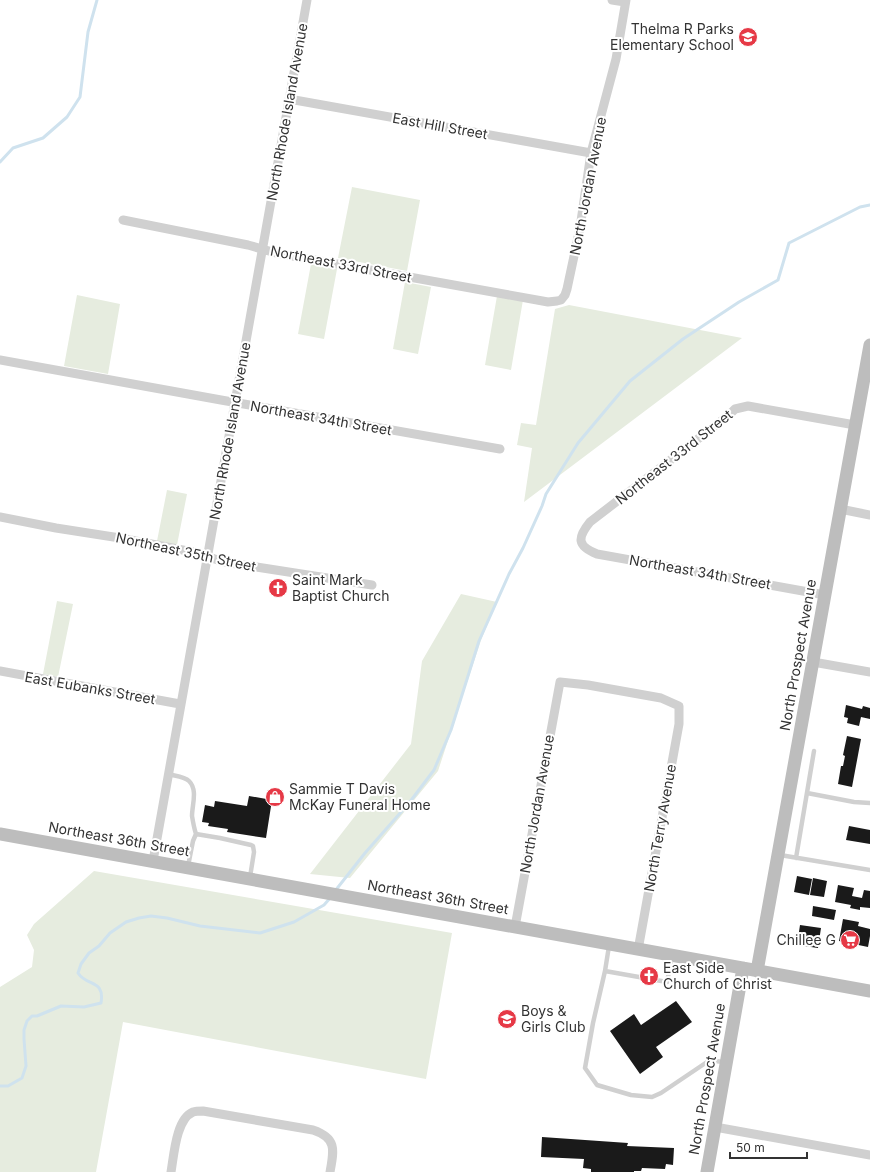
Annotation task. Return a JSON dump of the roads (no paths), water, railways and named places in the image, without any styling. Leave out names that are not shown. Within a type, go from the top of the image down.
[{"type":"main road","name":"North Prospect Avenue","points":[[757,970],[855,425],[869,359],[870,345]]},
{"type":"main road","name":"Northeast 36th Street","points":[[0,834],[870,991]]},
{"type":"main road","name":"North Prospect Avenue","points":[[707,1172],[743,968]]},
{"type":"street","name":"North Rhode Island Avenue","points":[[153,861],[307,0]]},
{"type":"street","points":[[612,0],[626,1]]},
{"type":"street","name":"North Jordan Avenue","points":[[561,300],[565,295],[572,269],[580,228],[591,153],[616,59],[626,1]]},
{"type":"street","name":"East Hill Street","points":[[289,99],[591,153]]},
{"type":"street","name":"Northeast 33rd Street","points":[[123,220],[248,245],[276,253],[548,302],[561,300]]},
{"type":"street","name":"Northeast 34th Street","points":[[0,360],[500,449]]},
{"type":"street","name":"Northeast 33rd Street","points":[[581,541],[584,530],[590,522],[729,415],[734,409],[748,406],[855,425]]},
{"type":"street","points":[[840,510],[870,515]]},
{"type":"street","name":"Northeast 35th Street","points":[[0,517],[193,552],[224,562],[372,585]]},
{"type":"street","name":"Northeast 34th Street","points":[[581,541],[587,550],[597,554],[825,594]]},
{"type":"street","points":[[813,662],[870,672]]},
{"type":"street","name":"East Eubanks Street","points":[[0,671],[180,704]]},
{"type":"street","name":"North Jordan Avenue","points":[[515,927],[560,682]]},
{"type":"street","name":"North Terry Avenue","points":[[560,682],[588,685],[661,698],[679,706],[679,724],[638,950]]},
{"type":"street","points":[[171,1172],[180,1126],[184,1119],[194,1111],[214,1112],[313,1130],[322,1133],[332,1144],[333,1151],[330,1172]]},
{"type":"street","points":[[715,1127],[870,1155]]},
{"type":"lane","points":[[796,858],[814,751]]},
{"type":"lane","points":[[168,774],[188,780],[192,786],[194,795],[192,815],[196,834],[193,841],[188,868]]},
{"type":"lane","points":[[807,793],[854,802],[870,803]]},
{"type":"lane","points":[[196,834],[253,846],[254,852],[249,879]]},
{"type":"lane","points":[[778,855],[870,870]]},
{"type":"lane","points":[[609,944],[605,971],[585,1068],[597,1085],[631,1095],[652,1097],[661,1093],[707,1062],[714,1060],[726,1062]]},
{"type":"lane","points":[[605,971],[667,982],[672,956]]},
{"type":"waterway","points":[[0,162],[13,148],[43,138],[67,117],[80,97],[88,32],[97,0]]},
{"type":"waterway","points":[[335,891],[365,853],[409,803],[434,770],[451,730],[479,641],[509,574],[523,548],[546,494],[578,443],[630,381],[683,339],[739,302],[778,280],[789,243],[860,207],[870,205]]},
{"type":"waterway","points":[[0,1086],[8,1086],[22,1078],[26,1066],[24,1030],[27,1021],[32,1016],[37,1016],[61,1006],[84,1007],[101,1003],[102,995],[98,987],[78,973],[81,964],[89,953],[99,946],[110,933],[126,922],[151,916],[167,918],[200,926],[260,933],[294,922],[324,905],[331,897]]},
{"type":"place","name":"Thelma R Parks Elementary School","points":[[748,37]]},
{"type":"place","name":"Saint Mark Baptist Church","points":[[278,588]]},
{"type":"place","name":"Sammie T Davis McKay Funeral Home","points":[[275,797]]},
{"type":"place","name":"Chillee G","points":[[850,940]]},
{"type":"place","name":"East Side Church of Christ","points":[[649,976]]},
{"type":"place","name":"Boys & Girls Club","points":[[507,1019]]}]
